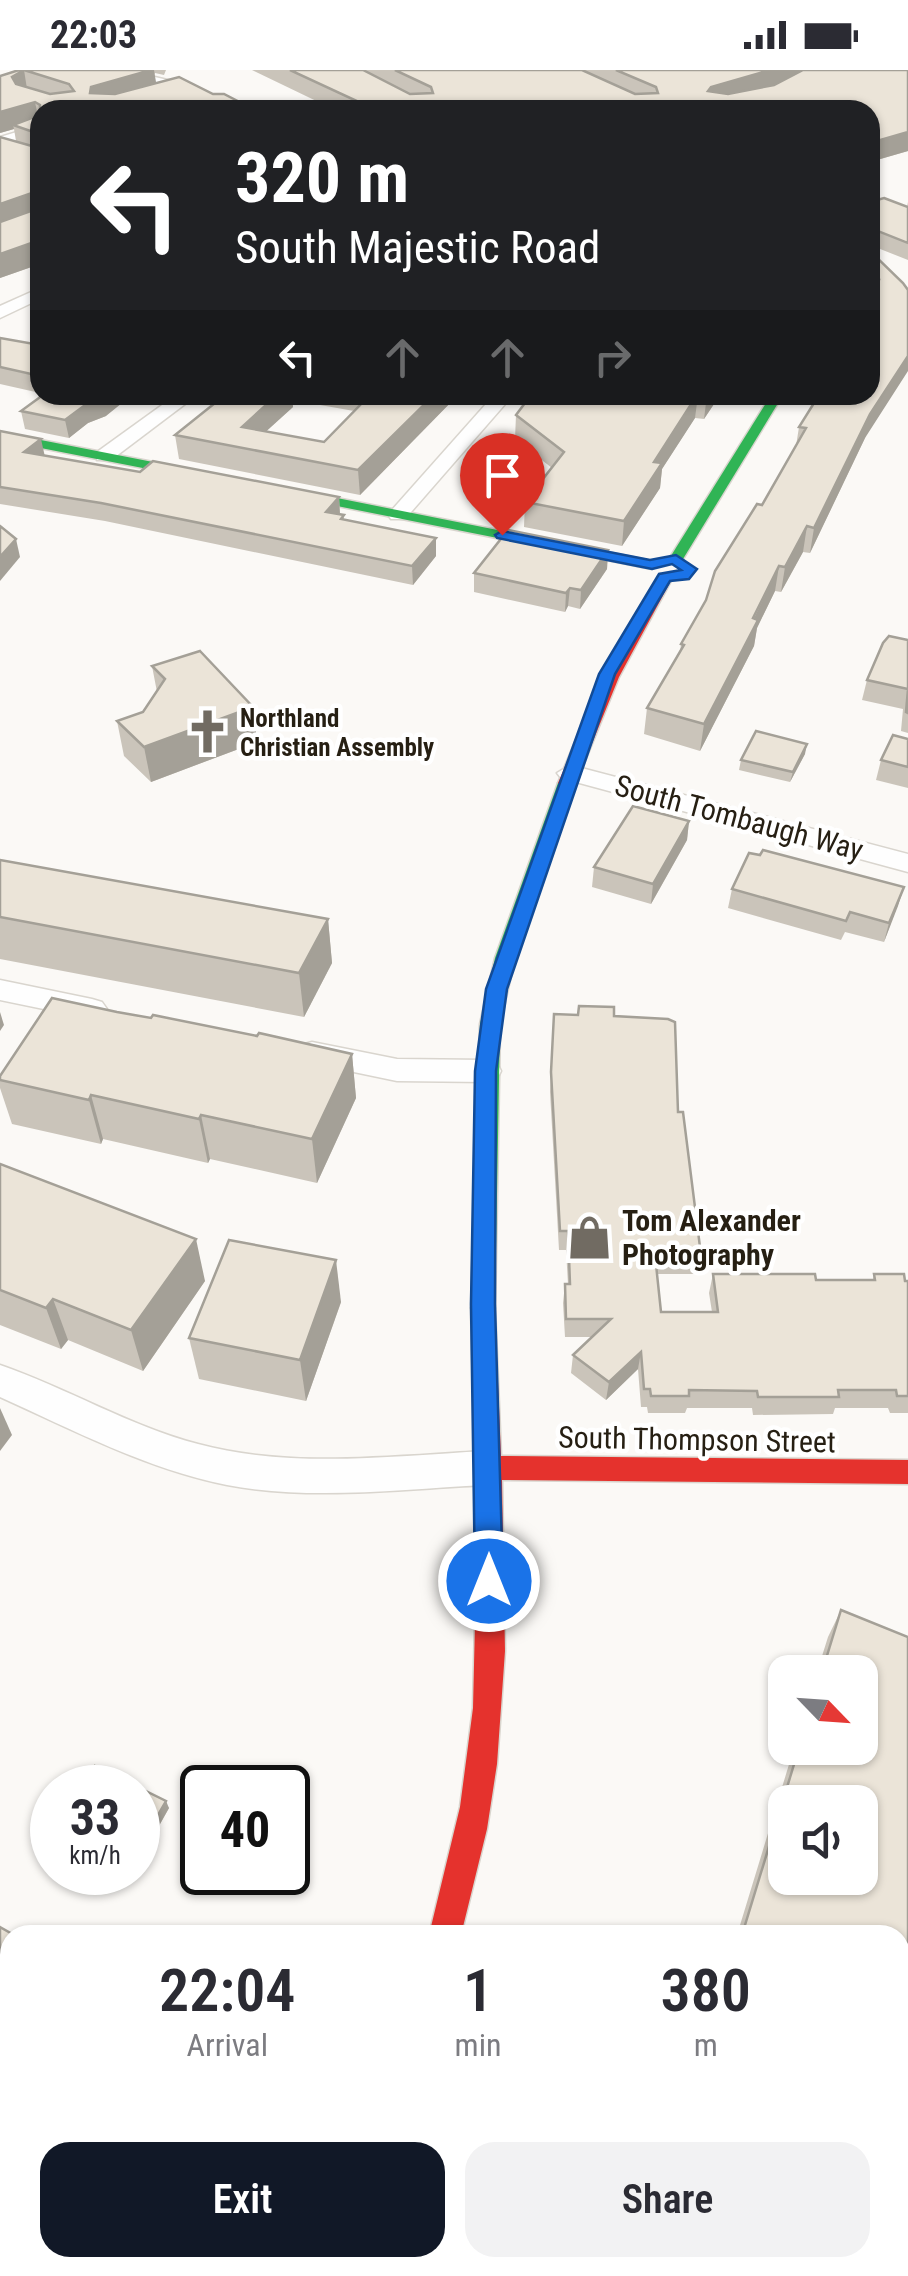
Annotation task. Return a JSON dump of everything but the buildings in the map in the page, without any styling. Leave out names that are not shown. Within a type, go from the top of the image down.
[{"type":"street","points":[[130,72],[184,88],[207,100]]},
{"type":"street","points":[[152,95],[184,88]]},
{"type":"street","points":[[4,148],[30,135]]},
{"type":"street","points":[[880,204],[908,216]]},
{"type":"street","points":[[0,313],[30,298]]},
{"type":"street","points":[[104,456],[174,405]]},
{"type":"street","points":[[398,515],[495,405]]},
{"type":"street","points":[[448,1925],[468,1846],[482,1765],[488,1652],[483,1304],[490,1024],[505,958],[607,674],[664,567],[770,405]]},
{"type":"street","points":[[0,436],[664,567]]},
{"type":"street","name":"South Tombaugh Way","points":[[570,774],[908,863]]},
{"type":"street","points":[[0,990],[114,1013]]},
{"type":"street","points":[[284,1048],[397,1070],[486,1071]]},
{"type":"street","points":[[0,1380],[172,1453],[230,1468],[286,1474],[486,1468]]},
{"type":"street","name":"South Thompson Street","points":[[486,1468],[908,1472]]},
{"type":"traffic: fast","points":[[676,559],[771,405]]},
{"type":"traffic: fast","points":[[0,436],[209,477]]},
{"type":"traffic: fast","points":[[282,491],[652,565]]},
{"type":"traffic: fast","points":[[483,1308],[490,1024],[505,958],[567,783]]},
{"type":"traffic: jam","points":[[567,783],[610,677],[665,577]]},
{"type":"traffic: jam","points":[[448,1925],[475,1807],[487,1708],[491,1536],[483,1308]]},
{"type":"traffic: jam","points":[[486,1468],[908,1472]]},
{"type":"place","name":"Northland Christian Assembly","points":[[207,732]]},
{"type":"place","name":"Tom Alexander Photography","points":[[589,1238]]},
{"type":"route","points":[[489,1581],[483,1304],[486,1071],[496,989],[607,674],[665,577],[675,578],[689,572],[689,567],[676,559],[652,565],[502,535]]}]
